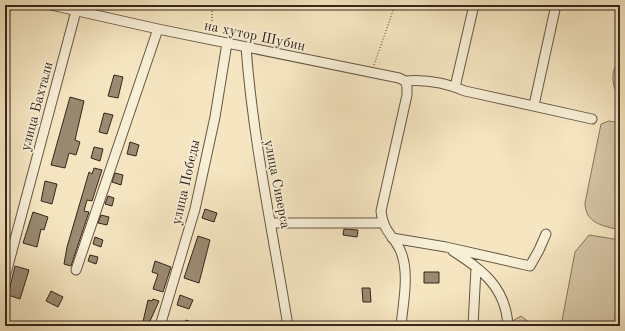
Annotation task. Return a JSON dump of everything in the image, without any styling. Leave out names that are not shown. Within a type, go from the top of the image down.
[{"type":"street","name":"на хутор Шубин","points":[[51,5],[371,74],[399,78],[405,81],[428,81],[455,87],[465,91],[592,119]]},
{"type":"street","points":[[455,87],[474,5]]},
{"type":"street","points":[[534,105],[556,5]]},
{"type":"street","name":"улица Бахтали","points":[[5,277],[76,11]]},
{"type":"street","points":[[76,270],[158,29]]},
{"type":"street","name":"улица Победы","points":[[160,326],[194,209],[215,117],[227,43]]},
{"type":"street","name":"улица Сиверса","points":[[246,47],[254,131],[288,326]]},
{"type":"street","points":[[401,326],[404,266],[402,254],[383,223],[382,204],[407,95],[407,86],[405,81]]},
{"type":"street","points":[[271,223],[383,223]]},
{"type":"street","points":[[392,238],[446,247],[530,266],[546,234]]},
{"type":"street","points":[[446,247],[489,279],[503,297],[508,326]]},
{"type":"street","points":[[473,326],[476,268]]},
{"type":"path","points":[[212,5],[211,22],[214,40]]},
{"type":"path","points":[[371,74],[395,5]]},
{"type":"shaded area","points":[[620,61],[620,97],[613,84],[613,73]]},
{"type":"shaded area","points":[[609,121],[620,123],[620,230],[601,225],[592,219],[588,215],[585,203],[601,124]]},
{"type":"shaded area","points":[[589,235],[620,240],[620,326],[561,326],[575,252]]},
{"type":"shaded area","points":[[521,316],[534,326],[512,326],[514,320]]},
{"type":"building","points":[[114,75],[123,77],[118,98],[108,96]]},
{"type":"building","points":[[70,97],[84,101],[75,140],[80,142],[76,155],[69,153],[65,168],[51,165]]},
{"type":"building","points":[[104,113],[113,115],[107,134],[99,132]]},
{"type":"building","points":[[130,142],[139,145],[136,156],[127,154]]},
{"type":"building","points":[[94,147],[103,149],[100,161],[91,158]]},
{"type":"building","points":[[94,168],[102,170],[92,201],[87,200],[84,211],[89,212],[71,266],[64,264],[67,247],[89,172],[92,174]]},
{"type":"building","points":[[115,173],[123,175],[121,185],[112,182]]},
{"type":"building","points":[[45,181],[57,184],[52,204],[41,201]]},
{"type":"building","points":[[108,196],[114,198],[112,206],[105,204]]},
{"type":"building","points":[[205,209],[217,213],[214,222],[202,218]]},
{"type":"building","points":[[33,212],[48,217],[44,230],[41,229],[37,247],[23,243]]},
{"type":"building","points":[[101,215],[109,217],[107,225],[98,223]]},
{"type":"building","points":[[344,229],[358,230],[357,237],[343,235]]},
{"type":"building","points":[[198,236],[210,240],[199,283],[184,278]]},
{"type":"building","points":[[95,237],[103,240],[101,247],[93,244]]},
{"type":"building","points":[[90,255],[98,257],[96,264],[88,261]]},
{"type":"building","points":[[155,261],[171,267],[163,292],[153,289],[158,274],[152,272]]},
{"type":"building","points":[[15,266],[29,270],[20,299],[8,295]]},
{"type":"building","points":[[424,272],[439,272],[439,283],[424,283]]},
{"type":"building","points":[[362,288],[370,288],[371,302],[363,302]]},
{"type":"building","points":[[51,291],[63,297],[58,307],[46,301]]},
{"type":"building","points":[[180,295],[193,300],[189,309],[177,305]]},
{"type":"building","points":[[153,299],[159,301],[150,321],[155,323],[154,326],[142,326],[148,300],[152,301]]},
{"type":"building","points":[[186,320],[200,326],[183,326]]}]
